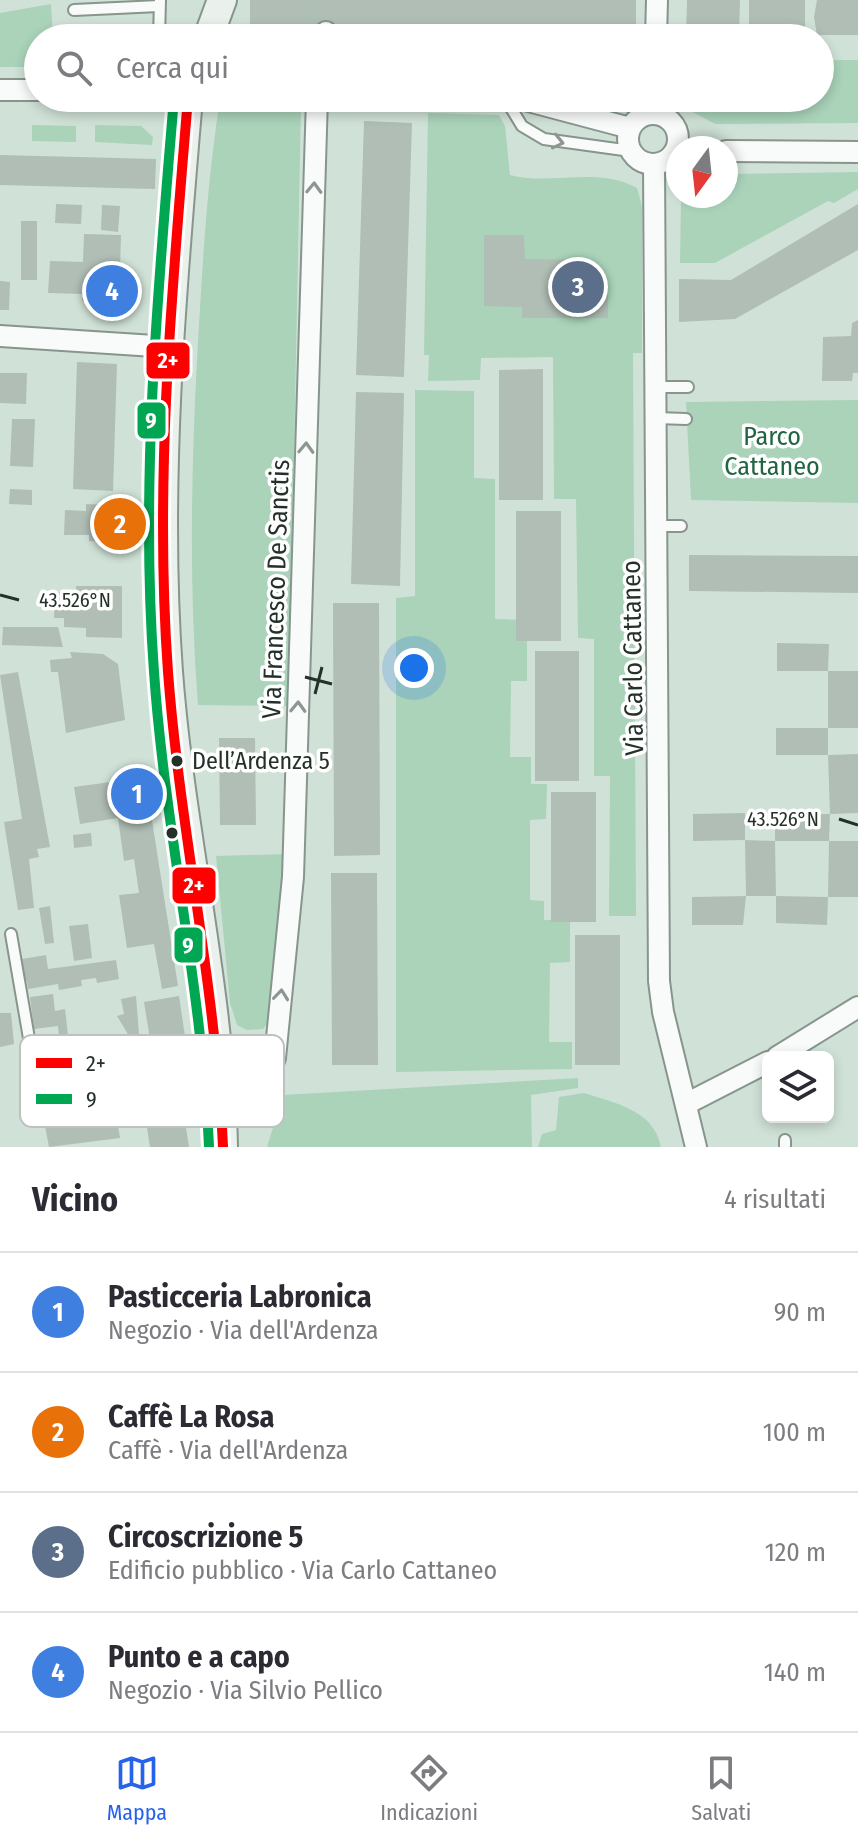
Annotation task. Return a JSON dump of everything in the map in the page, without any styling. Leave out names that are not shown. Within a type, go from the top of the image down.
[{"type":"main road","points":[[213,24],[222,0]]},
{"type":"main road","points":[[187,112],[170,347],[164,561],[168,670],[185,835],[217,1035]]},
{"type":"main road","points":[[223,1127],[223,1147]]},
{"type":"street","points":[[656,24],[657,0]]},
{"type":"street","points":[[0,90],[24,90]]},
{"type":"street","name":"Via Francesco De Sanctis","points":[[277,1035],[291,892],[317,112]]},
{"type":"street","points":[[570,112],[630,128]]},
{"type":"street","points":[[646,112],[630,128],[627,139],[631,151],[641,161],[654,164],[666,160]]},
{"type":"street","points":[[661,112],[672,122],[678,136]]},
{"type":"street","points":[[738,151],[858,152]]},
{"type":"street","name":"Via Carlo Cattaneo","points":[[654,164],[659,981],[663,1012],[696,1147]]},
{"type":"street","points":[[0,336],[170,347]]},
{"type":"street","points":[[787,1051],[858,1007]]},
{"type":"street","points":[[686,1104],[762,1065]]},
{"type":"lane","points":[[74,10],[160,3],[159,24]]},
{"type":"lane","points":[[514,112],[522,126],[544,139],[631,151]]},
{"type":"lane","points":[[656,387],[688,387]]},
{"type":"lane","points":[[656,418],[686,419]]},
{"type":"lane","points":[[657,526],[681,526]]},
{"type":"lane","points":[[11,934],[26,1035]]},
{"type":"green space","points":[[51,4],[52,24],[24,24],[24,67],[0,67],[0,13]]},
{"type":"green space","points":[[834,60],[858,60],[858,123],[715,124],[693,112],[834,112]]},
{"type":"green space","points":[[218,112],[301,112],[289,706],[198,705],[192,575],[193,446],[211,169]]},
{"type":"green space","points":[[428,113],[499,115],[505,126],[510,175],[542,179],[606,178],[637,188],[642,206],[642,353],[633,353],[636,916],[609,916],[610,776],[594,776],[594,639],[578,638],[576,499],[554,499],[553,357],[481,358],[480,380],[428,381],[429,355],[424,355]]},
{"type":"green space","points":[[32,125],[76,126],[76,142],[32,141]]},
{"type":"green space","points":[[95,125],[141,126],[153,137],[152,145],[95,142]]},
{"type":"green space","points":[[858,172],[858,189],[834,203],[828,201],[715,263],[680,263],[681,208],[738,208],[738,174]]},
{"type":"green space","points":[[415,390],[474,391],[474,478],[495,479],[495,619],[527,620],[527,681],[511,681],[510,757],[531,757],[531,784],[547,784],[546,819],[530,820],[530,900],[544,901],[544,920],[570,920],[570,962],[550,963],[549,1042],[572,1042],[572,1069],[396,1072],[396,598],[415,596]]},
{"type":"green space","name":"Parco Cattaneo","points":[[858,400],[858,503],[691,500],[686,402]]},
{"type":"green space","points":[[286,854],[272,1018],[263,1029],[247,1030],[237,1025],[230,1003],[216,856]]},
{"type":"green space","points":[[578,1078],[578,1088],[531,1095],[532,1147],[267,1147],[273,1127],[284,1127],[284,1095]]},
{"type":"green space","points":[[584,1093],[642,1116],[657,1134],[661,1147],[538,1147],[542,1134],[556,1130],[559,1097]]},
{"type":"building","points":[[250,0],[636,0],[636,24],[250,24]]},
{"type":"building","points":[[687,0],[740,0],[739,24],[686,24]]},
{"type":"building","points":[[749,0],[805,0],[805,24],[749,24]]},
{"type":"building","points":[[817,0],[858,0],[858,35],[834,35],[834,24],[815,24]]},
{"type":"building","points":[[364,121],[412,123],[404,377],[356,375]]},
{"type":"building","points":[[0,155],[156,159],[155,189],[0,185]]},
{"type":"building","points":[[56,204],[82,205],[81,224],[55,223]]},
{"type":"building","points":[[858,204],[858,250],[735,319],[679,322],[679,279],[731,280]]},
{"type":"building","points":[[102,205],[120,206],[118,232],[101,230]]},
{"type":"building","points":[[21,221],[37,221],[37,280],[21,280]]},
{"type":"building","points":[[84,234],[121,235],[119,303],[82,301],[83,294],[48,293],[50,261],[83,262]]},
{"type":"building","points":[[484,235],[524,235],[525,259],[584,260],[584,281],[608,281],[608,318],[522,318],[522,307],[484,306]]},
{"type":"building","points":[[0,281],[10,282],[9,310],[0,310]]},
{"type":"building","points":[[858,320],[858,373],[853,373],[852,381],[822,381],[823,337],[851,336],[852,323]]},
{"type":"building","points":[[77,362],[117,364],[113,491],[73,489]]},
{"type":"building","points":[[543,369],[543,500],[499,500],[499,370]]},
{"type":"building","points":[[0,373],[27,373],[26,404],[0,403]]},
{"type":"building","points":[[356,392],[404,393],[400,586],[351,584]]},
{"type":"building","points":[[12,419],[35,419],[33,467],[10,466]]},
{"type":"building","points":[[10,489],[32,490],[32,505],[9,504]]},
{"type":"building","points":[[86,504],[114,505],[112,542],[89,541],[89,535],[64,535],[65,510],[86,511]]},
{"type":"building","points":[[516,511],[561,511],[561,641],[516,641]]},
{"type":"building","points":[[689,555],[858,556],[858,593],[689,591]]},
{"type":"building","points":[[76,586],[122,586],[122,638],[86,637],[86,628],[64,627],[64,618],[54,618],[55,592],[76,592]]},
{"type":"building","points":[[333,603],[379,603],[380,855],[334,856]]},
{"type":"building","points":[[3,627],[58,627],[63,647],[2,645]]},
{"type":"building","points":[[777,643],[829,644],[828,671],[777,671]]},
{"type":"building","points":[[535,651],[579,651],[579,781],[535,781]]},
{"type":"building","points":[[70,652],[103,654],[118,664],[125,720],[66,733],[58,672],[51,672],[50,660],[72,658]]},
{"type":"building","points":[[828,671],[858,671],[858,728],[828,728]]},
{"type":"building","points":[[18,672],[50,847],[37,849],[39,857],[29,859],[34,908],[18,910],[4,822],[22,819],[0,675]]},
{"type":"building","points":[[776,728],[828,728],[828,755],[776,755]]},
{"type":"building","points":[[219,738],[255,738],[256,825],[220,825]]},
{"type":"building","points":[[858,754],[858,813],[830,814],[828,755]]},
{"type":"building","points":[[140,778],[145,814],[151,814],[178,986],[162,989],[154,944],[127,948],[119,895],[139,893],[134,859],[124,861],[118,818],[80,824],[74,787]]},
{"type":"building","points":[[551,792],[596,792],[596,922],[551,922]]},
{"type":"building","points":[[745,813],[745,840],[693,841],[693,814]]},
{"type":"building","points":[[830,814],[829,841],[775,841],[775,815]]},
{"type":"building","points":[[91,833],[92,846],[74,848],[73,835]]},
{"type":"building","points":[[745,840],[775,841],[776,896],[746,896]]},
{"type":"building","points":[[829,841],[858,841],[858,897],[828,897]]},
{"type":"building","points":[[331,873],[377,873],[378,1065],[332,1065]]},
{"type":"building","points":[[746,896],[743,925],[692,925],[692,897]]},
{"type":"building","points":[[776,896],[828,897],[827,925],[776,923]]},
{"type":"building","points":[[50,906],[54,943],[45,944],[39,908]]},
{"type":"building","points":[[88,924],[92,958],[74,961],[69,926]]},
{"type":"building","points":[[575,935],[620,935],[620,1065],[575,1065]]},
{"type":"building","points":[[46,955],[48,969],[116,960],[119,979],[97,983],[96,978],[81,980],[82,986],[59,990],[58,984],[28,989],[27,981],[24,982],[22,959]]},
{"type":"building","points":[[53,994],[55,1011],[65,1009],[68,1035],[59,1035],[58,1026],[34,1029],[30,997]]},
{"type":"building","points":[[136,996],[139,1034],[128,1035],[117,1016],[124,1014],[121,999]]},
{"type":"building","points":[[179,996],[185,1035],[149,1035],[144,1002]]},
{"type":"building","points":[[0,1013],[11,1013],[14,1044],[0,1047]]},
{"type":"building","points":[[45,1127],[118,1127],[120,1138],[49,1147]]},
{"type":"building","points":[[147,1127],[186,1127],[189,1147],[150,1147]]},
{"type":"tunnel","points":[[314,24],[316,0]]},
{"type":"transit line","name":"9","points":[[173,112],[153,385],[150,600],[159,731],[200,1035]]},
{"type":"transit line","name":"2+","points":[[187,112],[167,385],[164,600],[174,731],[214,1035]]},
{"type":"transit line","name":"9","points":[[208,1127],[209,1147]]},
{"type":"transit line","name":"2+","points":[[222,1127],[223,1147]]},
{"type":"place","name":"Circoscrizione 5","points":[[578,287]]},
{"type":"place","name":"Punto e a capo","points":[[112,291]]},
{"type":"place","name":"Caffè La Rosa","points":[[120,524]]},
{"type":"place","name":"Dell’Ardenza 5","points":[[177,761]]},
{"type":"place","name":"Pasticceria Labronica","points":[[137,794]]}]
